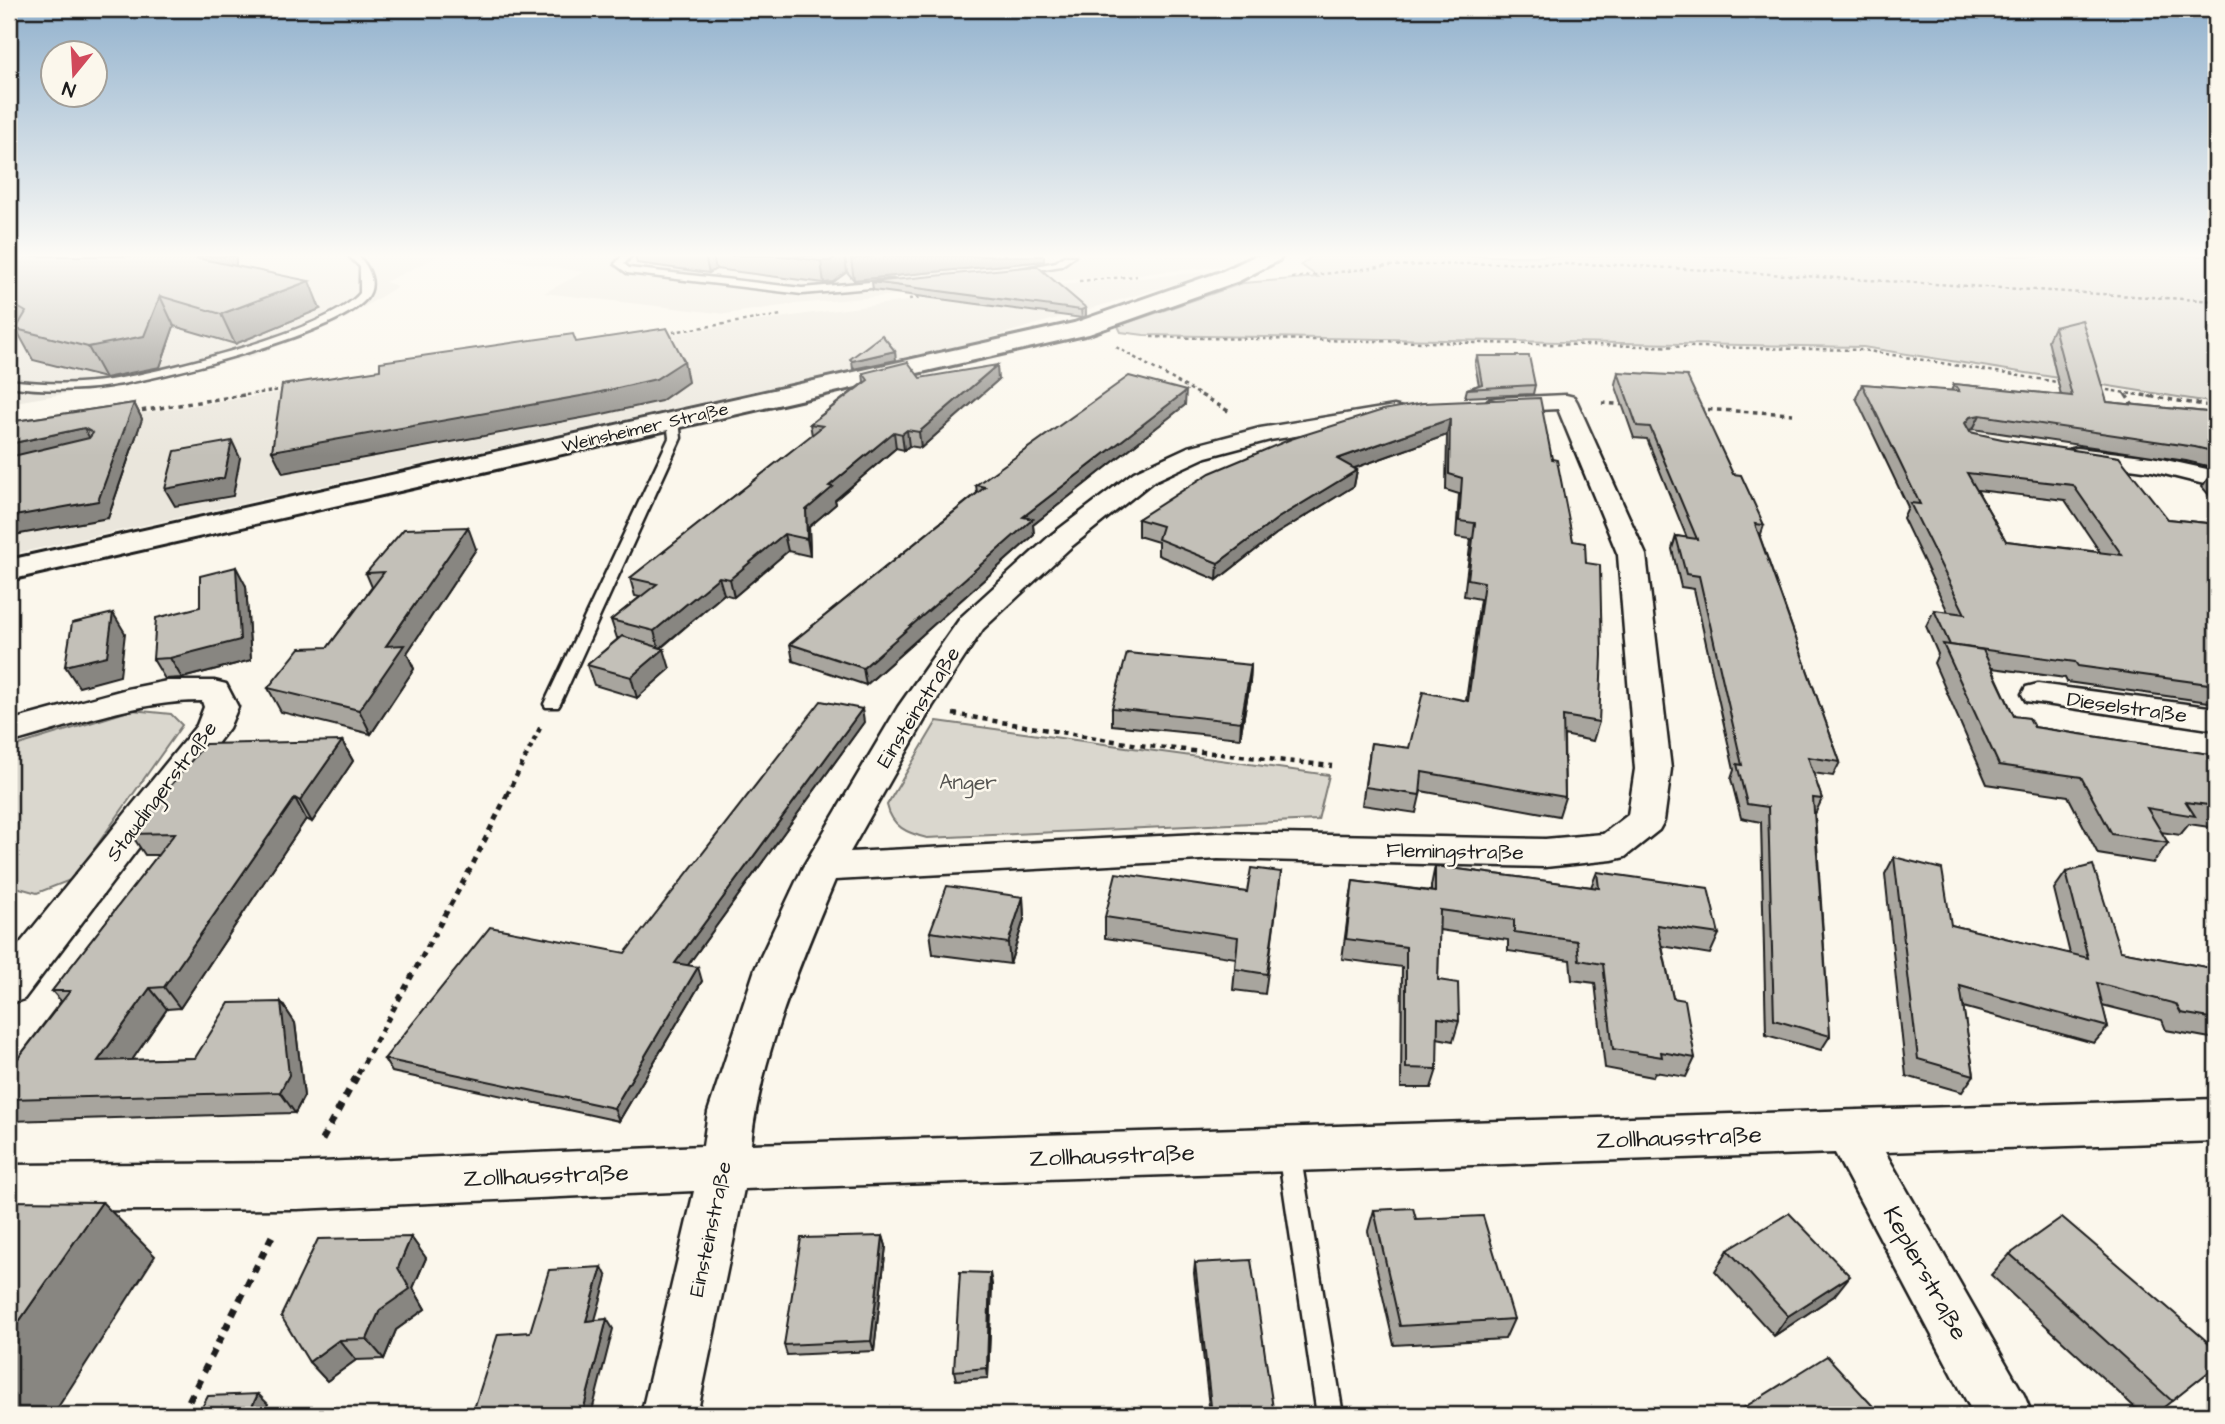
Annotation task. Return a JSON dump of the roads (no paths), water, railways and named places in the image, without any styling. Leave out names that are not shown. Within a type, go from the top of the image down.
[{"type":"main road","name":"Weinsheimer Straße","points":[[9,570],[673,421],[1088,332],[1112,322]]},
{"type":"street","name":"Flemingstraße","points":[[822,867],[1218,846],[1545,853],[1612,847],[1646,821],[1653,769],[1632,555],[1566,401],[1460,407]]},
{"type":"street","name":"Einsteinstraße","points":[[669,1415],[724,1167],[731,1112],[776,969],[822,867],[915,707],[972,623],[1061,541],[1143,477],[1197,452],[1268,433],[1420,409]]},
{"type":"street","points":[[2049,452],[2152,464],[2216,479]]},
{"type":"street","name":"Staudingerstraße","points":[[9,732],[167,691],[214,691],[221,707],[212,728],[9,987]]},
{"type":"street","name":"Dieselstraße","points":[[2038,694],[2216,719]]},
{"type":"street","name":"Zollhausstraße","points":[[9,1188],[297,1186],[724,1167],[2216,1120]]},
{"type":"street","name":"Keplerstraße","points":[[1848,1131],[2004,1415]]},
{"type":"lane","points":[[9,383],[59,388],[113,382],[232,354],[320,322]]},
{"type":"lane","points":[[552,704],[675,438],[673,421]]},
{"type":"lane","points":[[1289,1150],[1330,1415]]},
{"type":"park label","name":"Anger","points":[[968,782]]}]
